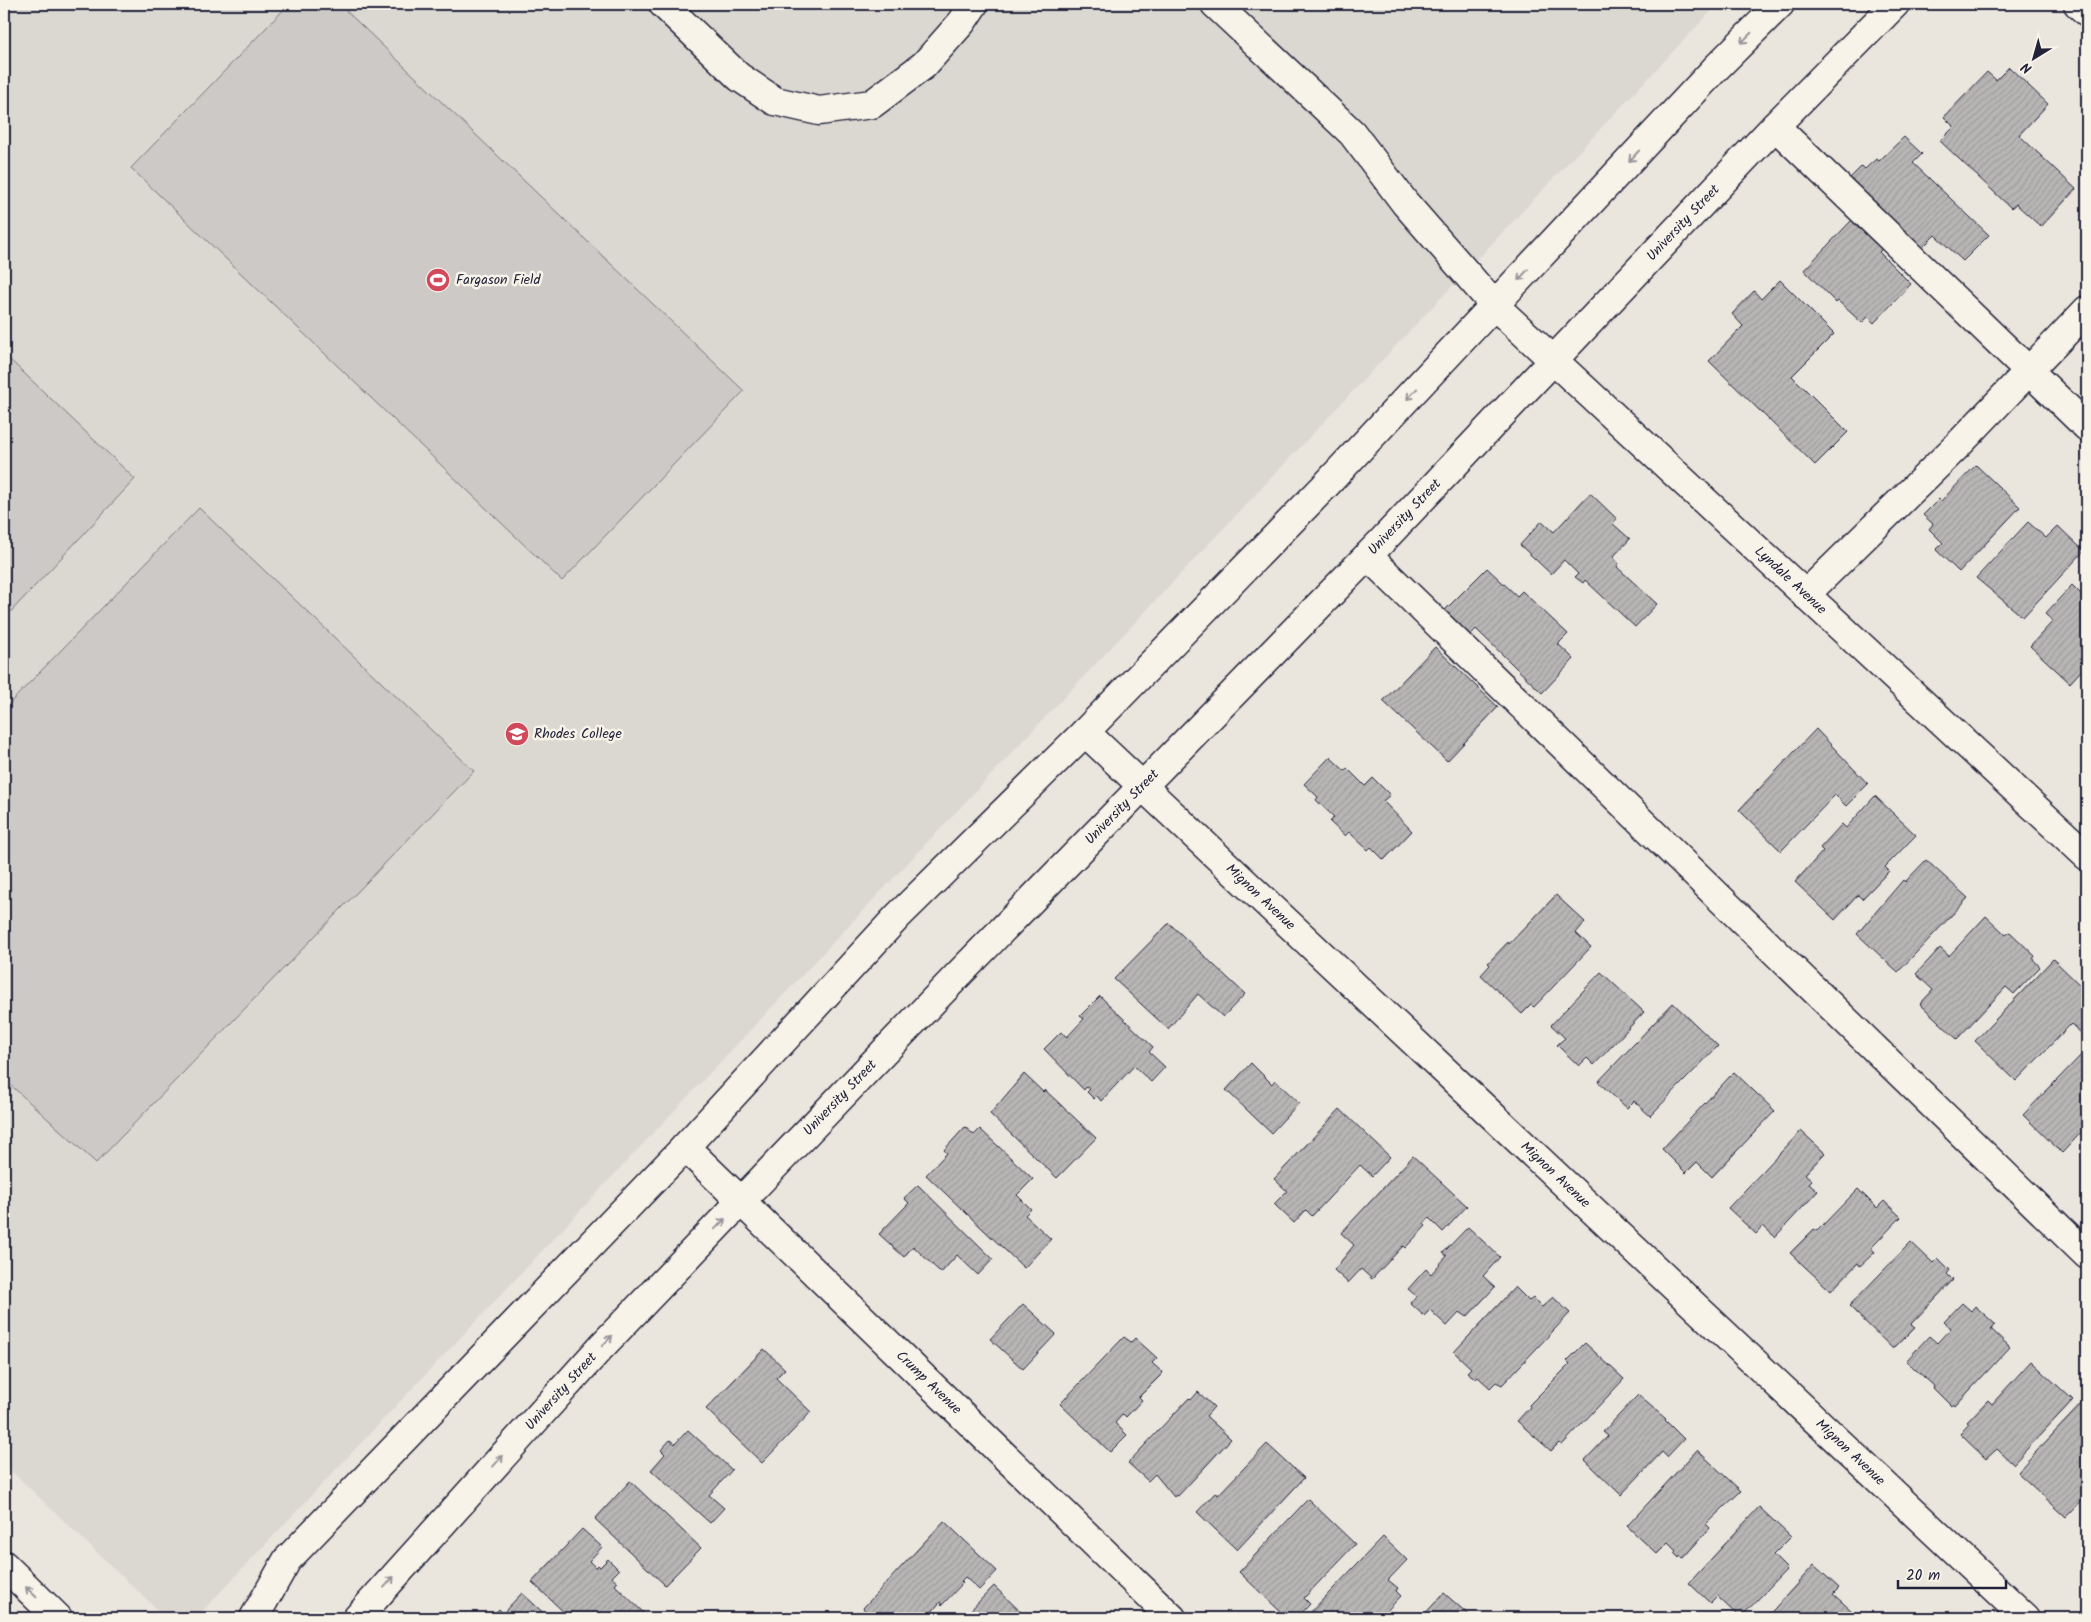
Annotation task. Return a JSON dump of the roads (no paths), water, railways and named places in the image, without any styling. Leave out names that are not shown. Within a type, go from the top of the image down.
[{"type":"main road","points":[[663,4],[739,77],[775,101],[819,111],[872,104],[924,65],[962,22],[974,4]]},
{"type":"main road","name":"Lyndale Avenue","points":[[1215,4],[1352,133],[1404,202],[1495,306],[2087,856]]},
{"type":"main road","points":[[254,1618],[287,1560],[685,1147],[898,916],[1085,732],[1325,486],[1708,76],[1780,4]]},
{"type":"main road","name":"University Street","points":[[356,1618],[601,1347],[1368,556],[1775,126],[1895,4]]},
{"type":"main road","points":[[2078,4],[2087,12]]},
{"type":"main road","points":[[1775,126],[2087,427]]},
{"type":"main road","points":[[1805,595],[1957,446],[2087,310]]},
{"type":"main road","points":[[1368,556],[2087,1255]]},
{"type":"main road","name":"Mignon Avenue","points":[[1085,732],[2026,1618]]},
{"type":"main road","name":"Crump Avenue","points":[[685,1147],[1172,1618]]},
{"type":"main road","points":[[4,1565],[58,1618]]},
{"type":"place","name":"Fargason Field","points":[[438,280]]},
{"type":"place","name":"Rhodes College","points":[[517,734]]}]
